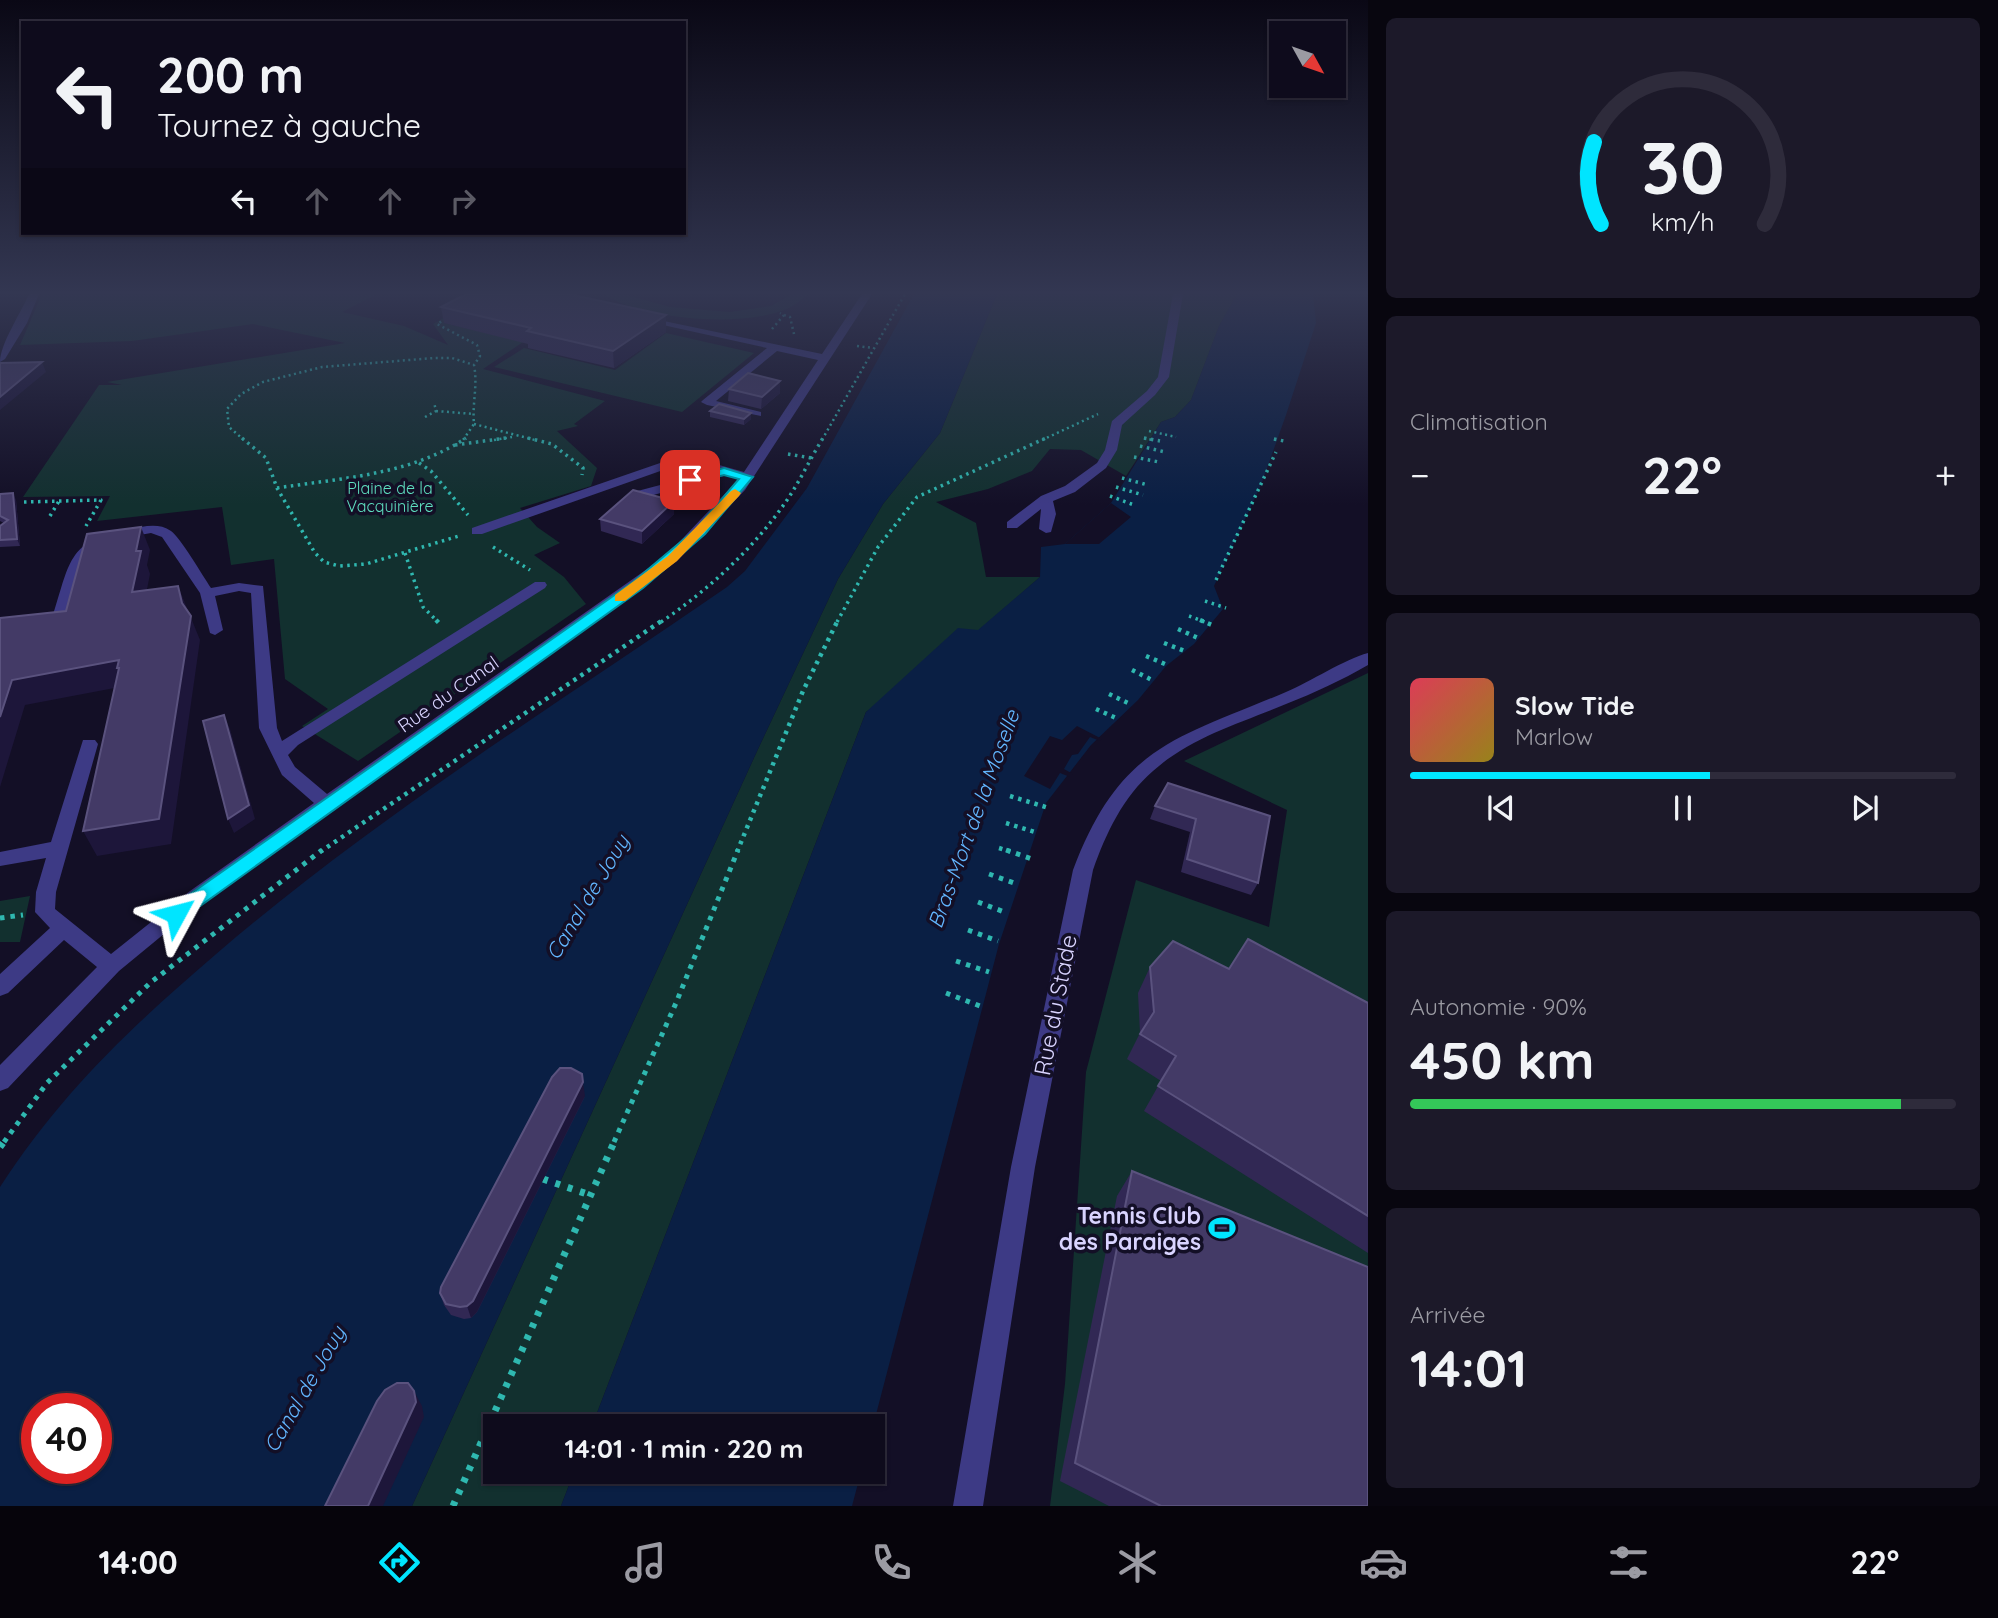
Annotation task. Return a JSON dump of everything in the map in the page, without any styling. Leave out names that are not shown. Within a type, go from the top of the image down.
[{"type":"street","points":[[754,364],[707,402],[757,414]]},
{"type":"street","name":"Rue du Canal","points":[[0,1081],[112,965],[197,897],[664,565],[700,532],[747,477],[821,364]]},
{"type":"street","points":[[1012,525],[1046,499],[1070,488],[1102,465],[1111,450],[1116,424],[1152,393],[1163,377],[1165,364]]},
{"type":"street","points":[[477,531],[663,466],[691,461],[747,477]]},
{"type":"street","points":[[635,496],[724,472]]},
{"type":"street","points":[[1046,499],[1049,514],[1046,529]]},
{"type":"street","points":[[60,618],[78,560],[85,550],[96,542],[131,531],[152,529],[167,534],[207,593],[215,630]]},
{"type":"street","points":[[279,754],[292,741],[540,585]]},
{"type":"street","points":[[207,593],[239,587],[258,589],[268,728],[288,771],[327,804]]},
{"type":"street","name":"Rue du Stade","points":[[968,1506],[1023,1167],[1083,870],[1094,838],[1131,784],[1157,757],[1185,740],[1326,681],[1368,658]]},
{"type":"street","points":[[89,744],[46,892],[45,912],[98,957],[112,965]]},
{"type":"street","points":[[0,859],[59,848]]},
{"type":"street","points":[[0,987],[65,927]]},
{"type":"path","points":[[360,364],[276,377],[243,392],[230,403],[227,421],[234,433],[266,458],[277,488],[315,553],[324,562],[339,566],[366,564],[477,531],[468,514],[430,471],[418,463]]},
{"type":"path","points":[[0,1147],[47,1083],[150,983],[308,860],[670,616],[708,584],[768,526],[786,502],[865,364]]},
{"type":"path","points":[[277,488],[358,477],[418,463],[455,445],[467,437],[474,425],[472,402],[478,385],[474,365]]},
{"type":"path","points":[[453,1506],[676,1003],[803,691],[849,597],[878,547],[917,497],[1114,406],[1142,401]]},
{"type":"path","points":[[434,402],[436,411]]},
{"type":"path","points":[[425,417],[436,411],[474,414]]},
{"type":"path","points":[[474,425],[559,448],[583,468],[579,481]]},
{"type":"path","points":[[1149,431],[1176,437]]},
{"type":"path","points":[[455,445],[517,436]]},
{"type":"path","points":[[1144,438],[1160,441]]},
{"type":"path","points":[[1274,439],[1284,441]]},
{"type":"path","points":[[1140,446],[1165,453]]},
{"type":"path","points":[[1216,580],[1276,452]]},
{"type":"path","points":[[1134,457],[1159,462]]},
{"type":"path","points":[[1266,473],[1272,475]]},
{"type":"path","points":[[1122,478],[1148,485]]},
{"type":"path","points":[[1116,487],[1143,495]]},
{"type":"path","points":[[1110,496],[1134,505]]},
{"type":"path","points":[[24,502],[101,500],[86,521],[83,537],[96,542]]},
{"type":"path","points":[[50,516],[60,501]]},
{"type":"path","points":[[468,514],[479,513]]},
{"type":"path","points":[[405,554],[423,607],[438,622],[460,635]]},
{"type":"path","points":[[1205,601],[1226,608]]},
{"type":"path","points":[[1189,615],[1212,625]]},
{"type":"path","points":[[1178,629],[1198,638]]},
{"type":"path","points":[[1164,643],[1186,652]]},
{"type":"path","points":[[1146,656],[1165,664]]},
{"type":"path","points":[[1132,670],[1152,680]]},
{"type":"path","points":[[1109,694],[1130,704]]},
{"type":"path","points":[[1096,709],[1116,718]]},
{"type":"path","points":[[1010,796],[1049,808]]},
{"type":"path","points":[[1006,823],[1038,833]]},
{"type":"path","points":[[999,848],[1032,859]]},
{"type":"path","points":[[989,874],[1017,884]]},
{"type":"path","points":[[978,902],[1007,913]]},
{"type":"path","points":[[968,930],[998,940]]},
{"type":"path","points":[[956,961],[989,972]]},
{"type":"path","points":[[946,993],[981,1006]]},
{"type":"path","points":[[543,1179],[590,1195]]},
{"type":"green space","name":"Plaine de la Vacquinière","points":[[215,364],[490,364],[483,369],[605,401],[574,424],[578,426],[557,431],[597,468],[591,486],[520,508],[537,527],[560,543],[534,555],[564,577],[586,604],[358,761],[302,726],[328,709],[285,679],[274,559],[231,565],[222,507],[97,521],[110,496],[23,497],[99,385],[122,385],[107,382]]},
{"type":"green space","points":[[498,364],[591,364],[615,370],[623,364],[740,364],[682,412],[494,367]]},
{"type":"green space","points":[[968,364],[1205,364],[1191,400],[1175,417],[1161,422],[1126,476],[1081,450],[1050,449],[1032,471],[988,489],[936,502],[976,523],[986,577],[1040,577],[978,631],[866,712],[597,1414],[483,1414],[483,1484],[569,1484],[561,1506],[412,1506],[758,749],[838,579],[883,504],[940,433]]},
{"type":"green space","name":"Tennis Club des Paraiges","points":[[1368,673],[1368,1506],[1050,1506],[1065,1384],[1086,1072],[1136,880],[1269,927],[1287,810],[1184,761]]},
{"type":"green space","points":[[30,896],[20,942],[0,942],[0,901]]},
{"type":"water","name":"Canal de Jouy","points":[[875,364],[968,364],[940,433],[883,504],[838,579],[412,1506],[0,1506],[0,1187],[48,1121],[126,1035],[184,982],[338,856],[466,764],[727,587],[745,571],[807,488]]},
{"type":"water","name":"Bras-Mort de la Moselle","points":[[1205,364],[1303,364],[1261,485],[1214,586],[1223,609],[1194,644],[1166,666],[1138,700],[1091,745],[1046,803],[999,944],[876,1414],[597,1414],[866,712],[958,628],[978,630],[1040,577],[1041,547],[1065,544],[1111,503],[1161,422],[1175,417],[1191,400]]},
{"type":"water","points":[[569,1484],[858,1484],[852,1506],[561,1506]]},
{"type":"pier","points":[[1111,503],[1131,517],[1099,544],[1065,544]]},
{"type":"pier","points":[[1077,726],[1102,739],[1100,741],[1090,737],[1078,754],[1072,755],[1064,769],[1073,774],[1070,777],[1060,773],[1050,789],[1024,776],[1050,736],[1062,740]]},
{"type":"building","points":[[0,364],[39,364],[0,397]]},
{"type":"building","points":[[748,373],[780,381],[762,397],[729,389]]},
{"type":"building","points":[[719,404],[751,413],[744,419],[710,411]]},
{"type":"building","points":[[633,490],[674,501],[642,531],[600,519]]},
{"type":"building","points":[[13,493],[17,539],[0,540],[0,526],[8,520],[0,516],[0,494]]},
{"type":"building","points":[[141,527],[136,551],[141,551],[132,592],[178,586],[182,603],[191,616],[159,819],[83,831],[119,660],[12,680],[0,717],[0,618],[66,611],[87,534]]},
{"type":"building","points":[[224,715],[249,805],[228,819],[203,721]]},
{"type":"building","points":[[1168,783],[1270,816],[1258,883],[1187,859],[1196,819],[1155,806]]},
{"type":"building","points":[[1248,939],[1368,1003],[1368,1216],[1158,1086],[1176,1056],[1140,1034],[1154,1012],[1150,967],[1173,941],[1229,969]]},
{"type":"building","points":[[560,1068],[571,1068],[582,1074],[583,1082],[473,1301],[460,1307],[446,1304],[440,1293],[441,1287],[552,1077]]},
{"type":"building","points":[[1132,1171],[1368,1267],[1368,1506],[1161,1506],[1075,1463]]},
{"type":"building","points":[[397,1383],[408,1383],[414,1391],[416,1402],[368,1506],[325,1506],[377,1401],[385,1390]]},
{"type":"slow traffic","points":[[620,598],[672,558],[735,493]]},
{"type":"place","name":"Tennis Club des Paraiges","points":[[1222,1228]]},
{"type":"route","points":[[176,914],[638,585],[700,532],[747,477],[724,472],[690,480]]}]
